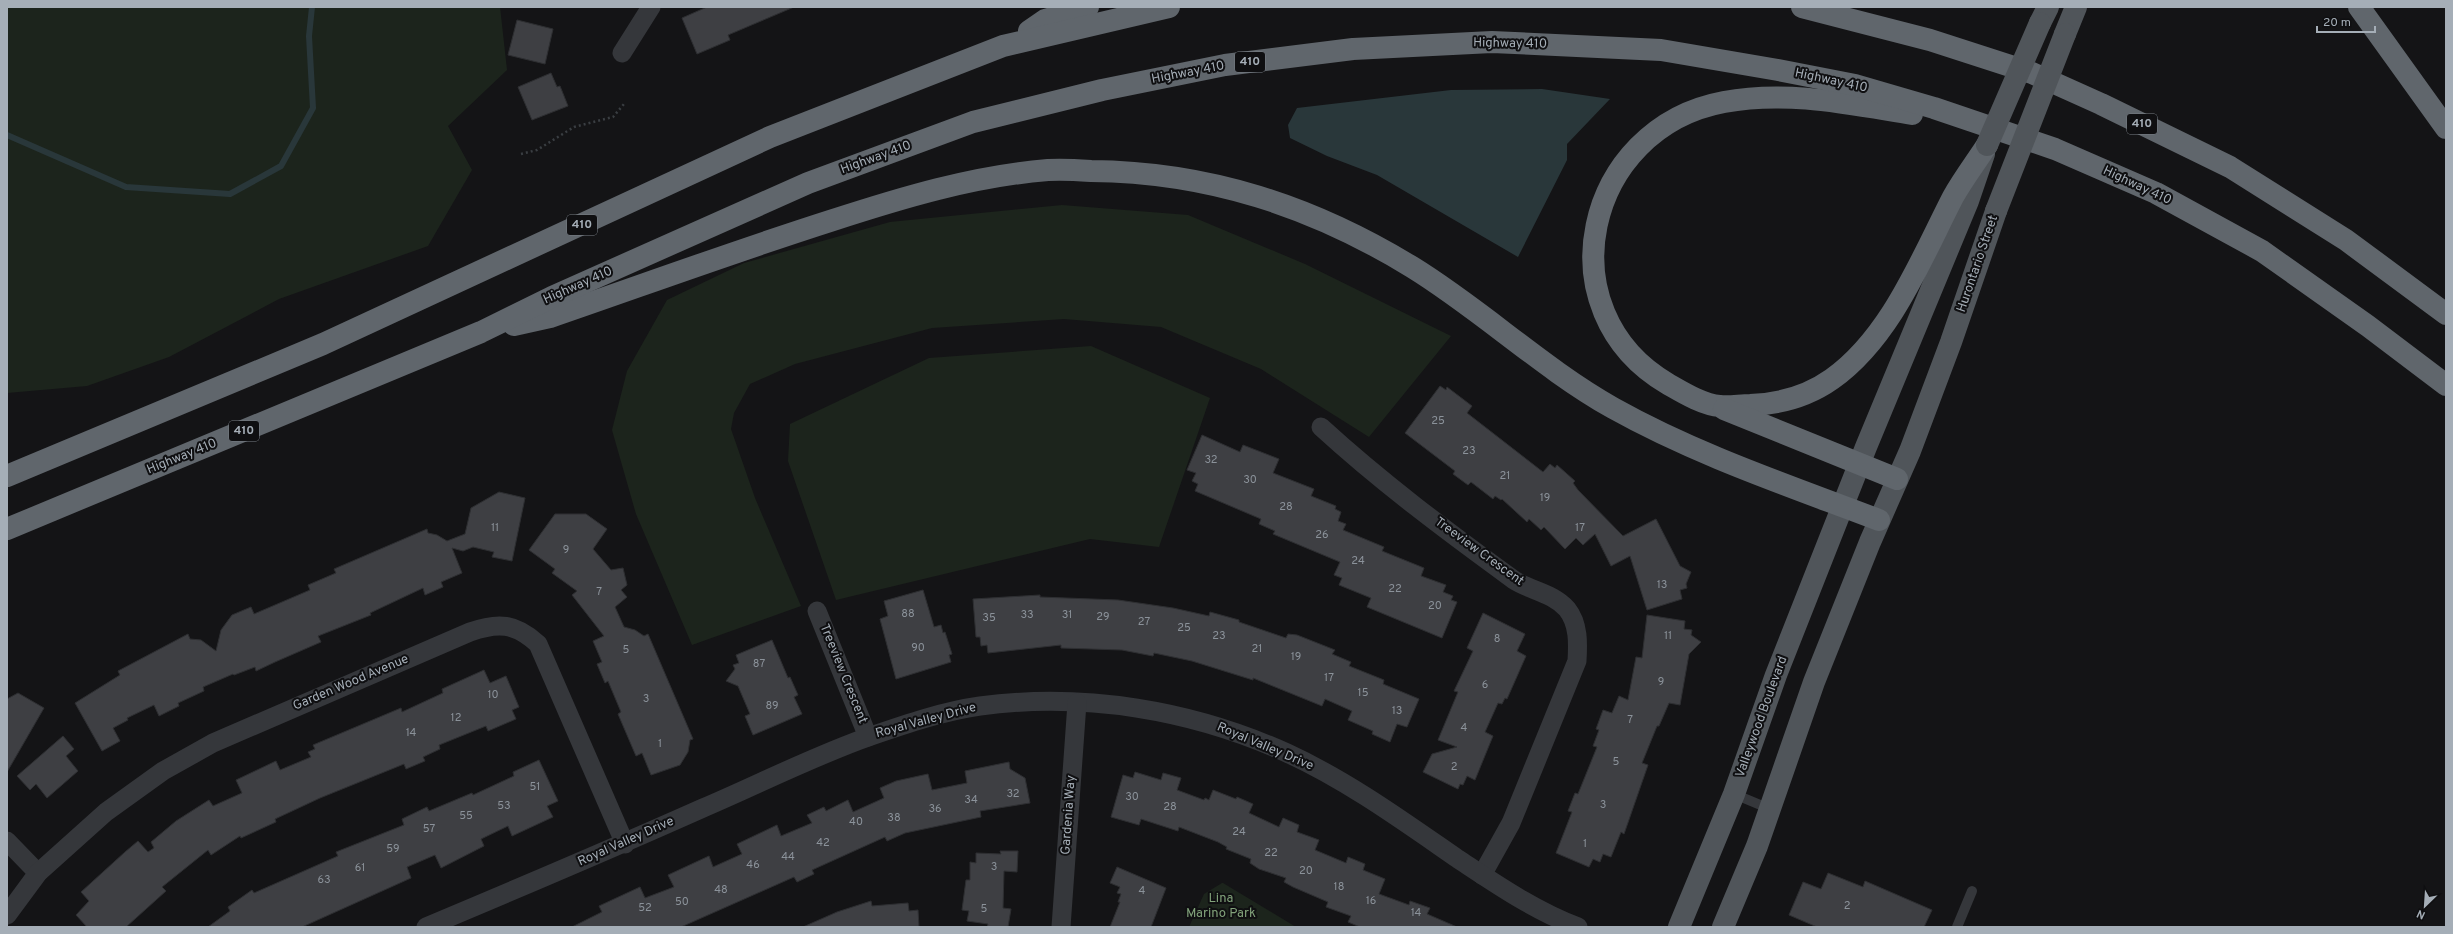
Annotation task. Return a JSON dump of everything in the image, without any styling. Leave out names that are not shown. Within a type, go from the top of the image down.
[{"type":"highway","points":[[1003,46],[1046,20],[1088,7]]},
{"type":"highway","name":"410","points":[[7,476],[323,344],[770,137],[1003,46],[1169,7]]},
{"type":"highway","name":"410","points":[[1802,7],[1938,42],[2032,73],[2101,104],[2230,167],[2346,240],[2446,314]]},
{"type":"highway","points":[[2359,7],[2446,128]]},
{"type":"highway","name":"Highway 410","points":[[7,529],[481,332],[552,297],[808,183],[973,122],[1102,90],[1225,65],[1353,49],[1492,42],[1661,50],[1855,85],[1934,108],[2055,149],[2156,193],[2262,251],[2368,326],[2446,385]]},
{"type":"highway","points":[[1897,479],[1682,392],[1655,376],[1636,359],[1616,333],[1604,310],[1597,288],[1593,242],[1598,214],[1611,182],[1629,156],[1656,130],[1671,120],[1698,109],[1724,102],[1783,96],[1915,114],[2009,142],[2055,149]]},
{"type":"highway","points":[[1718,406],[1775,404],[1805,394],[1832,379],[1872,342],[1962,198],[1987,145]]},
{"type":"highway","points":[[481,332],[550,317],[785,235],[919,193],[981,180],[1049,170],[1117,171],[1190,179],[1224,185],[1282,203],[1341,230],[1412,267],[1553,370],[1613,408],[1739,467],[1879,520]]},
{"type":"main road","name":"Hurontario Street","points":[[1879,520],[1910,451],[1951,342],[1996,211],[2076,7]]},
{"type":"main road","points":[[1987,145],[2044,15]]},
{"type":"main road","points":[[1842,506],[1962,198]]},
{"type":"main road","name":"Valleywood Boulevard","points":[[1679,927],[1734,794],[1776,675],[1842,506]]},
{"type":"main road","points":[[1723,927],[1770,809],[1814,682],[1879,520]]},
{"type":"street","points":[[622,53],[651,7]]},
{"type":"street","name":"Treeview Crescent","points":[[1321,427],[1364,466],[1516,581],[1554,598],[1567,609],[1575,624],[1579,642],[1576,662],[1511,823],[1482,875]]},
{"type":"street","name":"Treeview Crescent","points":[[817,611],[868,737]]},
{"type":"street","name":"Garden Wood Avenue","points":[[7,916],[38,873],[106,812],[163,771],[213,743],[470,632],[482,628],[505,625],[517,628],[538,644],[624,844]]},
{"type":"street","name":"Royal Valley Drive","points":[[426,927],[624,844],[868,737],[980,706],[1039,702],[1122,706],[1193,719],[1246,736],[1282,751],[1359,792],[1482,875],[1524,901],[1560,920],[1578,927]]},
{"type":"street","name":"Gardenia Way","points":[[1061,927],[1077,703]]},
{"type":"street","points":[[7,841],[38,873]]},
{"type":"lane","points":[[1734,794],[1770,809]]},
{"type":"lane","points":[[1957,927],[1972,891]]},
{"type":"path","points":[[521,154],[537,150],[574,127],[613,117],[621,110],[624,104]]},
{"type":"green space","points":[[7,7],[500,7],[507,70],[448,126],[472,170],[428,246],[279,299],[169,357],[87,386],[7,393]]},
{"type":"green space","points":[[1062,205],[1188,215],[1305,264],[1451,336],[1369,437],[1261,369],[1161,327],[1064,319],[932,328],[795,364],[750,384],[734,413],[731,429],[755,498],[801,606],[692,645],[636,514],[612,430],[627,371],[667,300],[744,263],[890,222]]},
{"type":"green space","points":[[1091,346],[1210,398],[1159,547],[1090,539],[836,600],[788,461],[790,424],[929,358]]},
{"type":"green space","name":"Lina Marino Park","points":[[1222,883],[1296,927],[1189,927],[1204,894]]},
{"type":"shaded area","points":[[1542,89],[1610,99],[1567,144],[1567,160],[1518,257],[1377,175],[1327,156],[1290,138],[1288,125],[1297,108],[1451,90]]},
{"type":"building","points":[[707,7],[794,7],[728,35],[730,40],[697,54],[682,18]]},
{"type":"building","points":[[517,20],[553,29],[545,64],[508,55]]},
{"type":"building","points":[[551,73],[557,87],[560,86],[568,106],[532,120],[518,87]]},
{"type":"building","points":[[1440,386],[1446,390],[1447,387],[1472,406],[1467,413],[1543,472],[1550,464],[1555,468],[1557,465],[1575,481],[1573,483],[1578,490],[1623,536],[1656,519],[1680,566],[1691,572],[1686,584],[1687,588],[1680,590],[1682,599],[1647,610],[1630,556],[1611,566],[1595,534],[1583,545],[1576,538],[1565,549],[1544,527],[1541,530],[1529,519],[1527,522],[1502,499],[1501,500],[1495,496],[1493,499],[1471,482],[1468,485],[1453,474],[1455,471],[1405,433]]},
{"type":"building","points":[[1202,435],[1240,452],[1243,445],[1279,459],[1273,473],[1314,489],[1311,496],[1336,506],[1335,509],[1341,512],[1338,521],[1346,524],[1343,530],[1384,547],[1382,551],[1424,568],[1421,576],[1446,585],[1443,592],[1453,596],[1451,600],[1457,602],[1442,638],[1367,607],[1371,598],[1339,585],[1342,578],[1334,575],[1340,562],[1273,534],[1275,531],[1259,524],[1261,519],[1195,491],[1198,484],[1192,481],[1196,473],[1187,470]]},
{"type":"building","points":[[499,492],[525,498],[512,561],[492,557],[494,552],[473,547],[463,551],[452,548],[462,573],[441,582],[443,587],[425,595],[423,588],[370,613],[371,615],[318,636],[321,642],[256,671],[255,667],[234,675],[233,674],[203,687],[204,691],[178,703],[179,706],[159,716],[154,705],[127,718],[128,720],[113,728],[120,741],[102,751],[75,703],[120,675],[118,671],[188,634],[190,639],[201,640],[216,651],[221,630],[232,615],[251,607],[254,614],[310,590],[308,585],[336,573],[334,569],[427,529],[428,533],[437,535],[447,541],[465,534],[471,508]]},
{"type":"building","points":[[555,514],[586,514],[607,529],[593,549],[611,570],[623,568],[627,585],[621,590],[627,597],[615,607],[624,627],[635,630],[644,636],[648,634],[693,739],[690,740],[688,752],[680,765],[651,775],[642,753],[636,756],[618,714],[621,712],[608,681],[605,683],[597,664],[602,662],[593,641],[604,636],[572,595],[577,591],[552,573],[555,569],[529,550]]},
{"type":"building","points":[[923,590],[934,627],[941,625],[943,633],[945,632],[952,654],[949,655],[951,662],[896,679],[880,619],[888,616],[884,601]]},
{"type":"building","points":[[1040,595],[1040,597],[1118,600],[1173,608],[1209,616],[1210,612],[1239,620],[1239,622],[1286,638],[1288,634],[1297,635],[1335,650],[1332,654],[1351,662],[1349,666],[1384,680],[1383,684],[1419,699],[1407,727],[1397,724],[1390,742],[1372,734],[1373,731],[1348,720],[1352,711],[1325,699],[1322,706],[1253,678],[1253,680],[1192,661],[1154,653],[1153,656],[1122,650],[1061,648],[1061,645],[988,653],[987,645],[981,646],[980,637],[976,637],[973,599]]},
{"type":"building","points":[[1483,613],[1525,634],[1517,651],[1526,656],[1507,699],[1505,698],[1502,704],[1498,703],[1485,732],[1493,736],[1475,780],[1467,776],[1463,785],[1460,784],[1458,789],[1423,772],[1432,754],[1457,747],[1438,740],[1458,692],[1454,691],[1473,651],[1467,648]]},
{"type":"building","points":[[1647,615],[1685,621],[1684,629],[1692,630],[1691,635],[1701,642],[1689,654],[1680,705],[1669,703],[1659,726],[1657,726],[1642,763],[1648,765],[1624,834],[1621,832],[1611,857],[1603,854],[1600,862],[1593,859],[1589,867],[1556,853],[1572,812],[1568,811],[1575,793],[1578,794],[1597,747],[1593,746],[1599,730],[1596,729],[1603,710],[1612,713],[1619,696],[1628,700],[1636,657],[1642,658]]},
{"type":"building","points":[[772,640],[788,678],[790,677],[798,695],[794,697],[802,714],[753,735],[745,716],[750,714],[738,686],[726,681],[735,669],[733,665],[739,663],[736,655]]},
{"type":"building","points":[[484,670],[490,683],[506,676],[519,707],[512,710],[516,719],[488,731],[486,726],[439,745],[440,749],[423,757],[425,761],[406,769],[404,764],[320,798],[275,819],[276,822],[241,838],[240,836],[211,855],[208,850],[162,887],[166,891],[126,927],[87,927],[76,915],[89,901],[81,892],[138,841],[148,852],[154,848],[151,842],[176,821],[209,800],[213,806],[242,793],[236,780],[276,761],[280,770],[311,757],[308,752],[315,749],[313,745],[401,708],[402,712],[443,693],[442,689]]},
{"type":"building","points":[[18,693],[44,708],[7,772],[7,699]]},
{"type":"building","points":[[63,736],[74,749],[66,756],[78,771],[47,798],[36,784],[30,790],[17,776]]},
{"type":"building","points":[[539,760],[558,801],[547,806],[553,817],[512,836],[508,826],[481,839],[484,846],[441,868],[435,855],[407,867],[411,878],[302,927],[208,927],[230,911],[228,907],[252,890],[254,893],[338,856],[336,852],[404,825],[402,819],[427,807],[429,811],[472,793],[473,795],[514,776],[513,772]]},
{"type":"building","points":[[1009,762],[1010,769],[1025,778],[1030,803],[980,811],[981,817],[905,833],[887,841],[885,837],[812,870],[814,874],[797,882],[794,877],[681,927],[572,927],[602,912],[599,906],[640,887],[645,898],[674,887],[668,875],[709,856],[713,867],[742,854],[737,844],[777,825],[781,836],[812,823],[807,815],[824,807],[826,811],[848,800],[853,812],[884,798],[880,788],[896,781],[928,774],[932,790],[967,783],[965,771]]},
{"type":"building","points":[[1135,772],[1161,780],[1163,773],[1181,778],[1177,790],[1204,800],[1205,798],[1209,800],[1213,790],[1236,799],[1237,797],[1253,804],[1249,813],[1279,827],[1283,818],[1299,825],[1297,832],[1319,840],[1315,850],[1346,863],[1348,857],[1365,864],[1363,870],[1385,879],[1379,894],[1409,905],[1410,901],[1430,908],[1427,914],[1457,927],[1360,927],[1348,922],[1351,916],[1326,907],[1328,902],[1284,882],[1286,878],[1259,869],[1250,863],[1251,859],[1226,849],[1227,847],[1218,842],[1179,827],[1178,831],[1141,819],[1139,825],[1111,817],[1123,775],[1133,778]]},
{"type":"building","points":[[1000,851],[1018,851],[1017,872],[1004,871],[1003,908],[1011,909],[1008,927],[987,927],[988,924],[967,921],[969,911],[962,910],[966,880],[970,880],[970,862],[976,863],[976,853],[1001,854]]},
{"type":"building","points":[[1117,867],[1166,888],[1151,927],[1110,927],[1120,902],[1118,902],[1121,894],[1117,893],[1120,887],[1110,883]]},
{"type":"building","points":[[1828,873],[1863,887],[1865,881],[1932,910],[1924,927],[1817,927],[1789,915],[1803,882],[1821,889]]},
{"type":"building","points":[[871,901],[872,906],[908,903],[909,911],[918,910],[919,927],[803,927],[837,912]]},
{"type":"waterway","points":[[7,135],[126,187],[230,194],[281,166],[313,108],[309,36],[312,7]]}]
